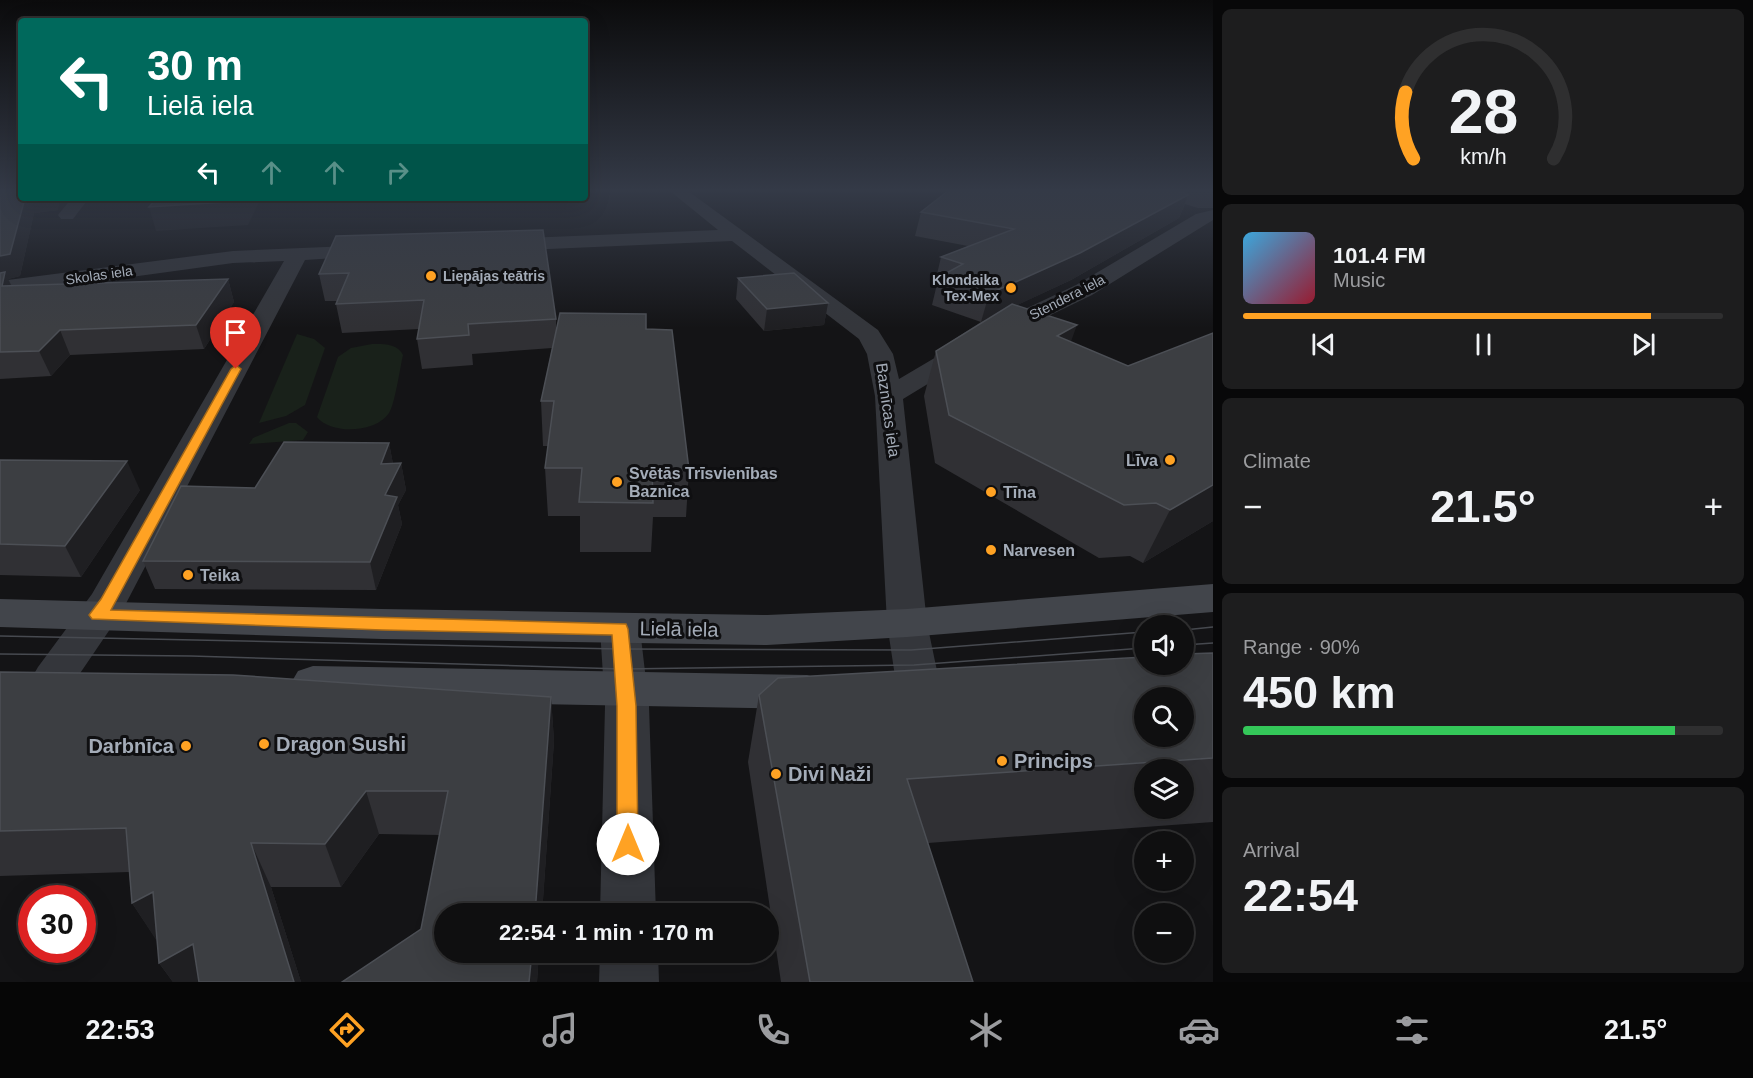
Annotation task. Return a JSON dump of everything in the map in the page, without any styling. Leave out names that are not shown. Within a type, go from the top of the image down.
[{"type":"street","points":[[485,246],[695,237]]},
{"type":"street","name":"Baznīcas iela","points":[[624,690],[901,690],[907,622],[889,396],[880,354],[868,335],[739,237]]},
{"type":"street","name":"Stendera iela","points":[[889,396],[996,332],[1084,290],[1171,237]]},
{"type":"street","name":"Skolas iela","points":[[0,288],[233,257],[392,250]]},
{"type":"street","points":[[53,679],[107,603],[298,254]]},
{"type":"street","name":"Lielā iela","points":[[0,613],[370,624],[767,630],[907,622],[1213,598]]},
{"type":"street","points":[[620,629],[627,706],[628,903]]},
{"type":"street","points":[[10,678],[100,680]]},
{"type":"street","points":[[279,682],[624,690]]},
{"type":"street","points":[[628,963],[629,982]]},
{"type":"shaded area","points":[[297,334],[314,339],[325,348],[305,405],[286,416],[259,423]]},
{"type":"shaded area","points":[[372,344],[393,346],[403,355],[389,413],[383,420],[364,428],[343,429],[324,423],[317,417],[338,357],[351,348]]},
{"type":"shaded area","points":[[289,423],[296,423],[308,432],[303,440],[249,444],[253,438]]},
{"type":"building","points":[[0,237],[15,237],[10,254],[0,256]]},
{"type":"building","points":[[336,237],[544,237],[556,319],[468,324],[469,335],[417,339],[424,300],[336,304],[349,273],[319,274]]},
{"type":"building","points":[[994,237],[1110,237],[989,294],[939,277],[963,264],[941,257]]},
{"type":"building","points":[[5,272],[2,286],[228,279],[196,325],[60,330],[39,351],[0,352],[0,273]]},
{"type":"building","points":[[794,273],[828,303],[767,309],[738,278]]},
{"type":"building","points":[[1012,304],[1077,325],[1057,336],[1128,366],[1213,333],[1213,485],[1170,510],[1156,503],[1124,505],[949,415],[936,351]]},
{"type":"building","name":"Svētās Trīsvienības Baznīca","points":[[560,313],[646,314],[646,329],[672,330],[689,470],[652,469],[653,503],[579,502],[582,468],[545,468],[554,401],[541,401]]},
{"type":"building","points":[[284,442],[389,443],[381,464],[401,463],[385,495],[397,497],[370,562],[143,561],[181,486],[255,488]]},
{"type":"building","points":[[0,460],[127,461],[65,546],[0,544]]},
{"type":"building","points":[[1213,653],[1213,758],[1134,759],[1134,763],[907,779],[973,982],[810,982],[759,695],[778,678],[1134,658],[1134,675],[1194,675],[1194,654]]},
{"type":"building","points":[[0,672],[233,675],[551,697],[536,903],[434,903],[434,963],[531,963],[529,982],[342,982],[421,929],[448,791],[366,791],[325,844],[251,843],[294,982],[199,982],[193,944],[159,963],[153,892],[132,903],[126,828],[0,831]]},
{"type":"tram line","points":[[1194,629],[1213,627]]},
{"type":"tram line","points":[[0,636],[620,649],[911,650],[1134,633]]},
{"type":"tram line","points":[[1194,644],[1213,643]]},
{"type":"tram line","points":[[0,654],[191,656],[622,669],[914,665],[1134,649]]},
{"type":"place","name":"Liepājas teātris","points":[[431,276]]},
{"type":"place","name":"Klondaika Tex-Mex","points":[[1011,288]]},
{"type":"place","name":"Līva","points":[[1170,460]]},
{"type":"place","name":"Svētās Trīsvienības Baznīca","points":[[617,482]]},
{"type":"place","name":"Tīna","points":[[991,492]]},
{"type":"place","name":"Narvesen","points":[[991,550]]},
{"type":"place","name":"Teika","points":[[188,575]]},
{"type":"place","name":"Dragon Sushi","points":[[264,744]]},
{"type":"place","name":"Darbnīca","points":[[186,746]]},
{"type":"place","name":"Princips","points":[[1002,761]]},
{"type":"place","name":"Divi Naži","points":[[776,774]]},
{"type":"route","points":[[236,369],[107,603],[98,615],[620,629],[620,649],[627,706],[628,844]]}]
